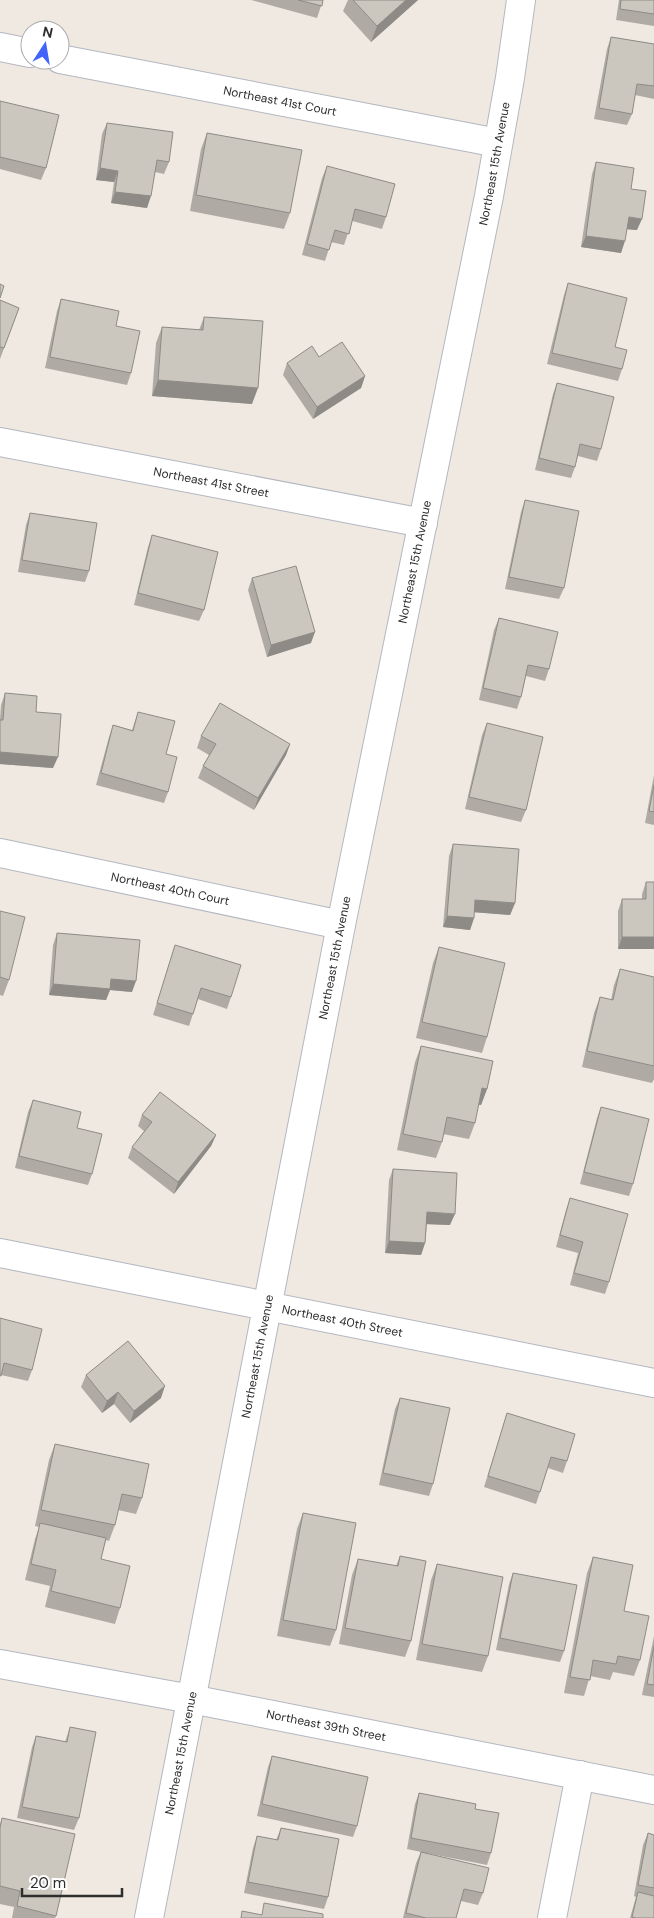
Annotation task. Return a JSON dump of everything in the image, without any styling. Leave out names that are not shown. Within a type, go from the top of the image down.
[{"type":"street","name":"Northeast 15th Avenue","points":[[149,1918],[341,924],[488,205],[510,78],[521,0]]},
{"type":"street","points":[[0,47],[20,51]]},
{"type":"street","name":"Northeast 41st Court","points":[[70,60],[498,143]]},
{"type":"street","name":"Northeast 41st Street","points":[[0,442],[423,523]]},
{"type":"street","name":"Northeast 40th Court","points":[[0,852],[341,924]]},
{"type":"street","name":"Northeast 40th Street","points":[[0,1253],[654,1383]]},
{"type":"street","name":"Northeast 39th Street","points":[[0,1664],[191,1699],[654,1790]]},
{"type":"street","points":[[552,1918],[580,1775]]},
{"type":"building","points":[[298,0],[323,0],[322,6]]},
{"type":"building","points":[[353,0],[406,0],[377,26]]},
{"type":"building","points":[[621,0],[654,0],[654,14],[620,9]]},
{"type":"building","points":[[611,37],[654,44],[654,86],[637,84],[632,114],[599,108]]},
{"type":"building","points":[[0,101],[59,115],[46,168],[0,157]]},
{"type":"building","points":[[107,123],[173,132],[169,162],[157,160],[151,196],[115,192],[118,171],[100,168]]},
{"type":"building","points":[[207,133],[302,150],[290,213],[196,195]]},
{"type":"building","points":[[596,162],[634,168],[631,189],[646,191],[642,219],[629,217],[625,241],[586,236]]},
{"type":"building","points":[[327,166],[395,184],[386,217],[355,209],[349,234],[335,230],[329,250],[307,244]]},
{"type":"building","points":[[568,283],[627,298],[615,347],[627,350],[622,369],[552,353]]},
{"type":"building","points":[[0,284],[4,286],[0,298]]},
{"type":"building","points":[[61,299],[119,311],[116,326],[140,331],[131,373],[50,357]]},
{"type":"building","points":[[0,300],[19,308],[4,348],[0,347]]},
{"type":"building","points":[[204,317],[263,321],[258,388],[158,380],[162,327],[203,330]]},
{"type":"building","points":[[342,342],[365,376],[317,407],[287,363],[312,346],[319,357]]},
{"type":"building","points":[[557,383],[614,397],[601,449],[580,444],[575,467],[539,458]]},
{"type":"building","points":[[525,500],[579,511],[564,588],[509,577]]},
{"type":"building","points":[[30,513],[97,523],[89,571],[22,560]]},
{"type":"building","points":[[152,535],[218,552],[204,610],[138,593]]},
{"type":"building","points":[[296,566],[315,632],[271,645],[252,578]]},
{"type":"building","points":[[499,618],[558,632],[549,669],[528,665],[521,697],[483,688]]},
{"type":"building","points":[[5,693],[37,696],[36,712],[61,714],[58,757],[0,752],[0,720],[3,720]]},
{"type":"building","points":[[220,703],[290,744],[258,798],[203,766],[216,744],[201,736]]},
{"type":"building","points":[[138,712],[175,721],[166,754],[177,757],[168,792],[101,773],[113,725],[133,731]]},
{"type":"building","points":[[487,723],[543,737],[526,810],[469,797]]},
{"type":"building","points":[[654,785],[654,812],[649,811]]},
{"type":"building","points":[[453,844],[519,849],[515,903],[475,900],[474,918],[447,916]]},
{"type":"building","points":[[646,882],[654,882],[654,937],[622,937],[622,899],[646,899]]},
{"type":"building","points":[[0,911],[25,917],[9,980],[0,977]]},
{"type":"building","points":[[57,933],[140,940],[136,981],[111,979],[110,989],[53,984]]},
{"type":"building","points":[[175,945],[241,965],[231,997],[201,988],[193,1014],[157,1003]]},
{"type":"building","points":[[439,947],[505,963],[487,1037],[422,1022]]},
{"type":"building","points":[[620,969],[654,977],[654,1066],[587,1051],[600,997],[613,1000]]},
{"type":"building","points":[[421,1046],[493,1061],[487,1089],[482,1088],[475,1123],[447,1117],[442,1142],[403,1134]]},
{"type":"building","points":[[160,1092],[216,1135],[178,1182],[132,1147],[152,1122],[142,1115]]},
{"type":"building","points":[[33,1100],[81,1112],[77,1128],[102,1134],[92,1174],[19,1156]]},
{"type":"building","points":[[601,1107],[649,1119],[633,1184],[584,1172]]},
{"type":"building","points":[[393,1169],[457,1173],[455,1214],[427,1212],[425,1243],[389,1241]]},
{"type":"building","points":[[570,1198],[628,1214],[609,1282],[574,1273],[583,1242],[560,1235]]},
{"type":"building","points":[[0,1318],[42,1329],[32,1370],[4,1363],[0,1375]]},
{"type":"building","points":[[128,1341],[165,1386],[134,1411],[118,1392],[107,1401],[86,1375]]},
{"type":"building","points":[[400,1398],[450,1408],[433,1484],[383,1473]]},
{"type":"building","points":[[507,1413],[575,1434],[567,1461],[551,1457],[540,1492],[488,1476]]},
{"type":"building","points":[[55,1444],[149,1464],[142,1498],[122,1494],[115,1525],[41,1510]]},
{"type":"building","points":[[303,1513],[356,1523],[336,1630],[283,1620]]},
{"type":"building","points":[[40,1523],[106,1538],[101,1559],[130,1566],[120,1608],[51,1591],[56,1570],[31,1564]]},
{"type":"building","points":[[400,1556],[426,1561],[411,1641],[345,1628],[358,1559],[398,1566]]},
{"type":"building","points":[[593,1557],[633,1565],[624,1611],[649,1616],[640,1660],[618,1656],[616,1664],[593,1660],[590,1680],[570,1677]]},
{"type":"building","points":[[437,1564],[503,1577],[488,1656],[422,1644]]},
{"type":"building","points":[[513,1573],[577,1585],[564,1651],[500,1638]]},
{"type":"building","points":[[654,1646],[654,1685],[647,1684]]},
{"type":"building","points":[[70,1727],[96,1732],[79,1818],[22,1807],[36,1736],[67,1742]]},
{"type":"building","points":[[272,1756],[368,1777],[357,1826],[262,1804]]},
{"type":"building","points":[[419,1793],[476,1804],[475,1809],[499,1813],[491,1853],[411,1838]]},
{"type":"building","points":[[2,1818],[75,1834],[56,1916],[17,1906],[20,1891],[0,1886],[0,1828]]},
{"type":"building","points":[[281,1828],[339,1839],[328,1897],[248,1882],[257,1836],[278,1840]]},
{"type":"building","points":[[648,1833],[654,1835],[654,1888],[638,1885]]},
{"type":"building","points":[[421,1852],[489,1868],[483,1893],[464,1889],[456,1918],[426,1918],[406,1913]]},
{"type":"building","points":[[638,1892],[654,1896],[654,1918],[632,1917]]},
{"type":"building","points":[[264,1903],[323,1914],[323,1918],[241,1918],[242,1911],[262,1915]]}]
